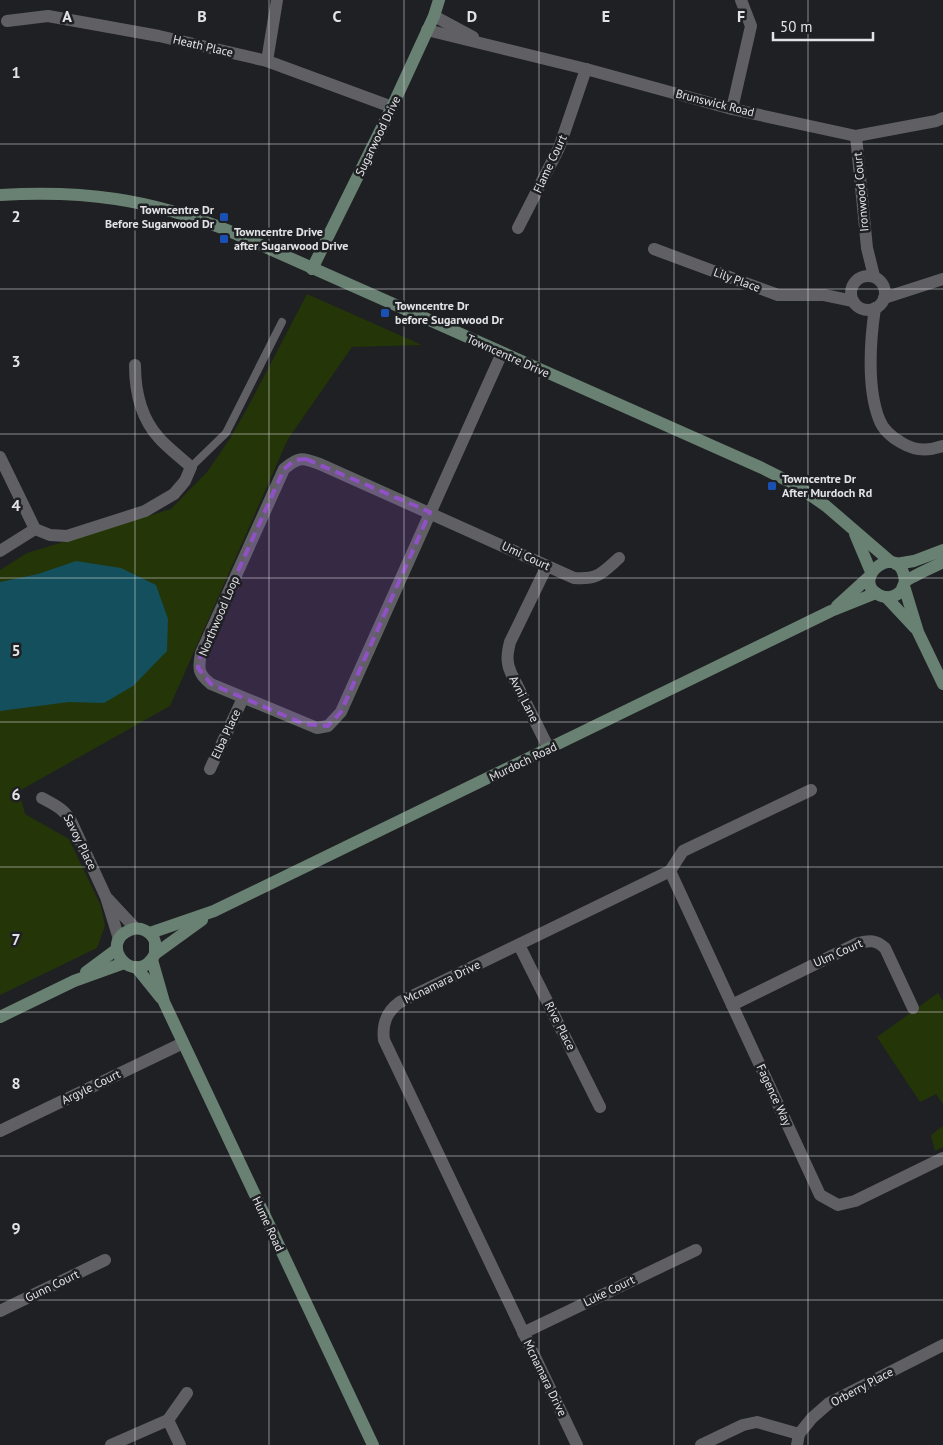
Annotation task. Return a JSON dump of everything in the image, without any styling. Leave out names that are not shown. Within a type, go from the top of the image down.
[{"type":"street","points":[[267,61],[277,0]]},
{"type":"street","name":"Sugarwood Drive","points":[[312,269],[392,108],[434,16],[439,0]]},
{"type":"street","points":[[732,109],[751,26],[740,0]]},
{"type":"street","name":"Heath Place","points":[[7,21],[48,16],[159,36],[267,61],[392,108]]},
{"type":"street","name":"Brunswick Road","points":[[434,16],[488,45]]},
{"type":"street","name":"Brunswick Road","points":[[427,30],[586,69],[732,109],[856,136],[936,121],[943,118]]},
{"type":"street","name":"Flame Court","points":[[518,228],[559,148],[586,69]]},
{"type":"street","name":"Ironwood Court","points":[[856,136],[867,248],[878,280],[885,290],[884,298]]},
{"type":"street","name":"Towncentre Drive","points":[[0,195],[42,193],[87,195],[131,201],[164,208],[227,230],[762,468],[796,485],[826,506],[854,532],[894,563]]},
{"type":"street","name":"Ironwood Court","points":[[867,248],[852,291],[870,340]]},
{"type":"street","name":"Lily Place","points":[[654,249],[778,295],[824,295],[857,304]]},
{"type":"street","points":[[856,282],[864,276],[913,288]]},
{"type":"street","points":[[857,304],[865,309],[875,308],[884,298],[943,279]]},
{"type":"street","name":"Lily Place","points":[[824,295],[856,282]]},
{"type":"street","name":"Ironwood Court","points":[[875,308],[870,340],[873,397],[879,421],[892,437],[912,449],[926,450],[943,446]]},
{"type":"street","name":"Northwood Loop","points":[[430,512],[306,459],[295,460],[284,469],[201,653],[198,668],[203,678],[243,698],[317,728],[328,726],[341,712],[502,353]]},
{"type":"street","points":[[0,457],[34,529],[50,535],[67,536],[145,511],[174,494],[185,481],[191,466],[158,437],[143,412],[135,382],[135,365]]},
{"type":"street","name":"Umi Court","points":[[430,512],[574,578],[588,579],[600,575],[619,558]]},
{"type":"street","points":[[0,551],[34,529]]},
{"type":"street","name":"Towncentre Drive","points":[[854,532],[871,574]]},
{"type":"street","name":"Murdoch Road","points":[[831,610],[880,564],[914,561],[943,550]]},
{"type":"street","name":"Murdoch Road","points":[[150,933],[214,911],[831,610],[881,595],[894,596],[900,592],[904,584],[943,562]]},
{"type":"street","points":[[894,563],[904,574],[904,584],[918,632],[943,684]]},
{"type":"street","name":"Avni Lane","points":[[547,566],[506,654],[511,673],[549,749]]},
{"type":"street","points":[[871,574],[870,585],[918,632]]},
{"type":"street","name":"Elba Place","points":[[210,769],[243,698]]},
{"type":"street","name":"Mcnamara Drive","points":[[578,1445],[384,1040],[383,1028],[391,1009],[400,1002],[670,871],[683,851],[811,790]]},
{"type":"street","name":"Savoy Place","points":[[42,798],[59,806],[72,821],[106,897],[118,944]]},
{"type":"street","name":"Fagence Way","points":[[670,871],[820,1195],[838,1205],[855,1201],[943,1158]]},
{"type":"street","name":"Savoy Place","points":[[106,897],[135,928]]},
{"type":"street","name":"Murdoch Road","points":[[0,1017],[74,981],[130,965],[145,965],[214,911]]},
{"type":"street","points":[[135,928],[143,929],[150,933],[155,941],[153,957]]},
{"type":"street","name":"Murdoch Road","points":[[74,981],[118,944],[127,931],[135,928]]},
{"type":"street","name":"Ulm Court","points":[[732,1005],[858,943],[869,940],[878,941],[885,948],[913,1008]]},
{"type":"street","points":[[118,944],[119,957],[130,965]]},
{"type":"street","name":"Rive Place","points":[[519,945],[600,1107]]},
{"type":"street","name":"Hume Road","points":[[153,957],[164,1002],[373,1445]]},
{"type":"street","name":"Hume Road","points":[[130,965],[164,1002]]},
{"type":"street","name":"Argyle Court","points":[[0,1132],[183,1043]]},
{"type":"street","name":"Luke Court","points":[[523,1332],[696,1250]]},
{"type":"street","name":"Gunn Court","points":[[0,1312],[105,1260]]},
{"type":"street","name":"Orberry Place","points":[[798,1440],[812,1418],[829,1403],[943,1345]]},
{"type":"street","points":[[112,1445],[168,1420],[187,1392]]},
{"type":"street","points":[[168,1420],[180,1445]]},
{"type":"street","points":[[701,1445],[743,1425],[757,1422],[798,1440]]},
{"type":"lane","points":[[191,466],[226,433],[282,322]]},
{"type":"highlighted area","points":[[306,459],[430,512],[341,712],[328,726],[304,724],[211,684],[198,668],[201,653],[284,469],[295,460]]},
{"type":"green space","points":[[307,294],[422,345],[352,347],[288,439],[170,706],[19,791],[25,814],[69,839],[101,906],[105,926],[97,948],[0,995],[0,570],[27,553],[171,509],[207,472],[231,437]]},
{"type":"green space","points":[[938,993],[943,1001],[943,1104],[936,1094],[920,1102],[877,1037]]},
{"type":"green space","points":[[943,1126],[943,1147],[935,1151],[931,1135]]},
{"type":"water","points":[[76,561],[121,568],[156,585],[168,619],[167,651],[133,686],[104,703],[69,702],[0,711],[0,582],[38,574]]},
{"type":"place","name":"Towncentre Dr Before Sugarwood Dr","points":[[224,217]]},
{"type":"place","name":"Towncentre Drive after Sugarwood Drive","points":[[224,239]]},
{"type":"place","name":"Towncentre Dr before Sugarwood Dr","points":[[385,313]]},
{"type":"place","name":"Towncentre Dr After Murdoch Rd","points":[[772,486]]}]
